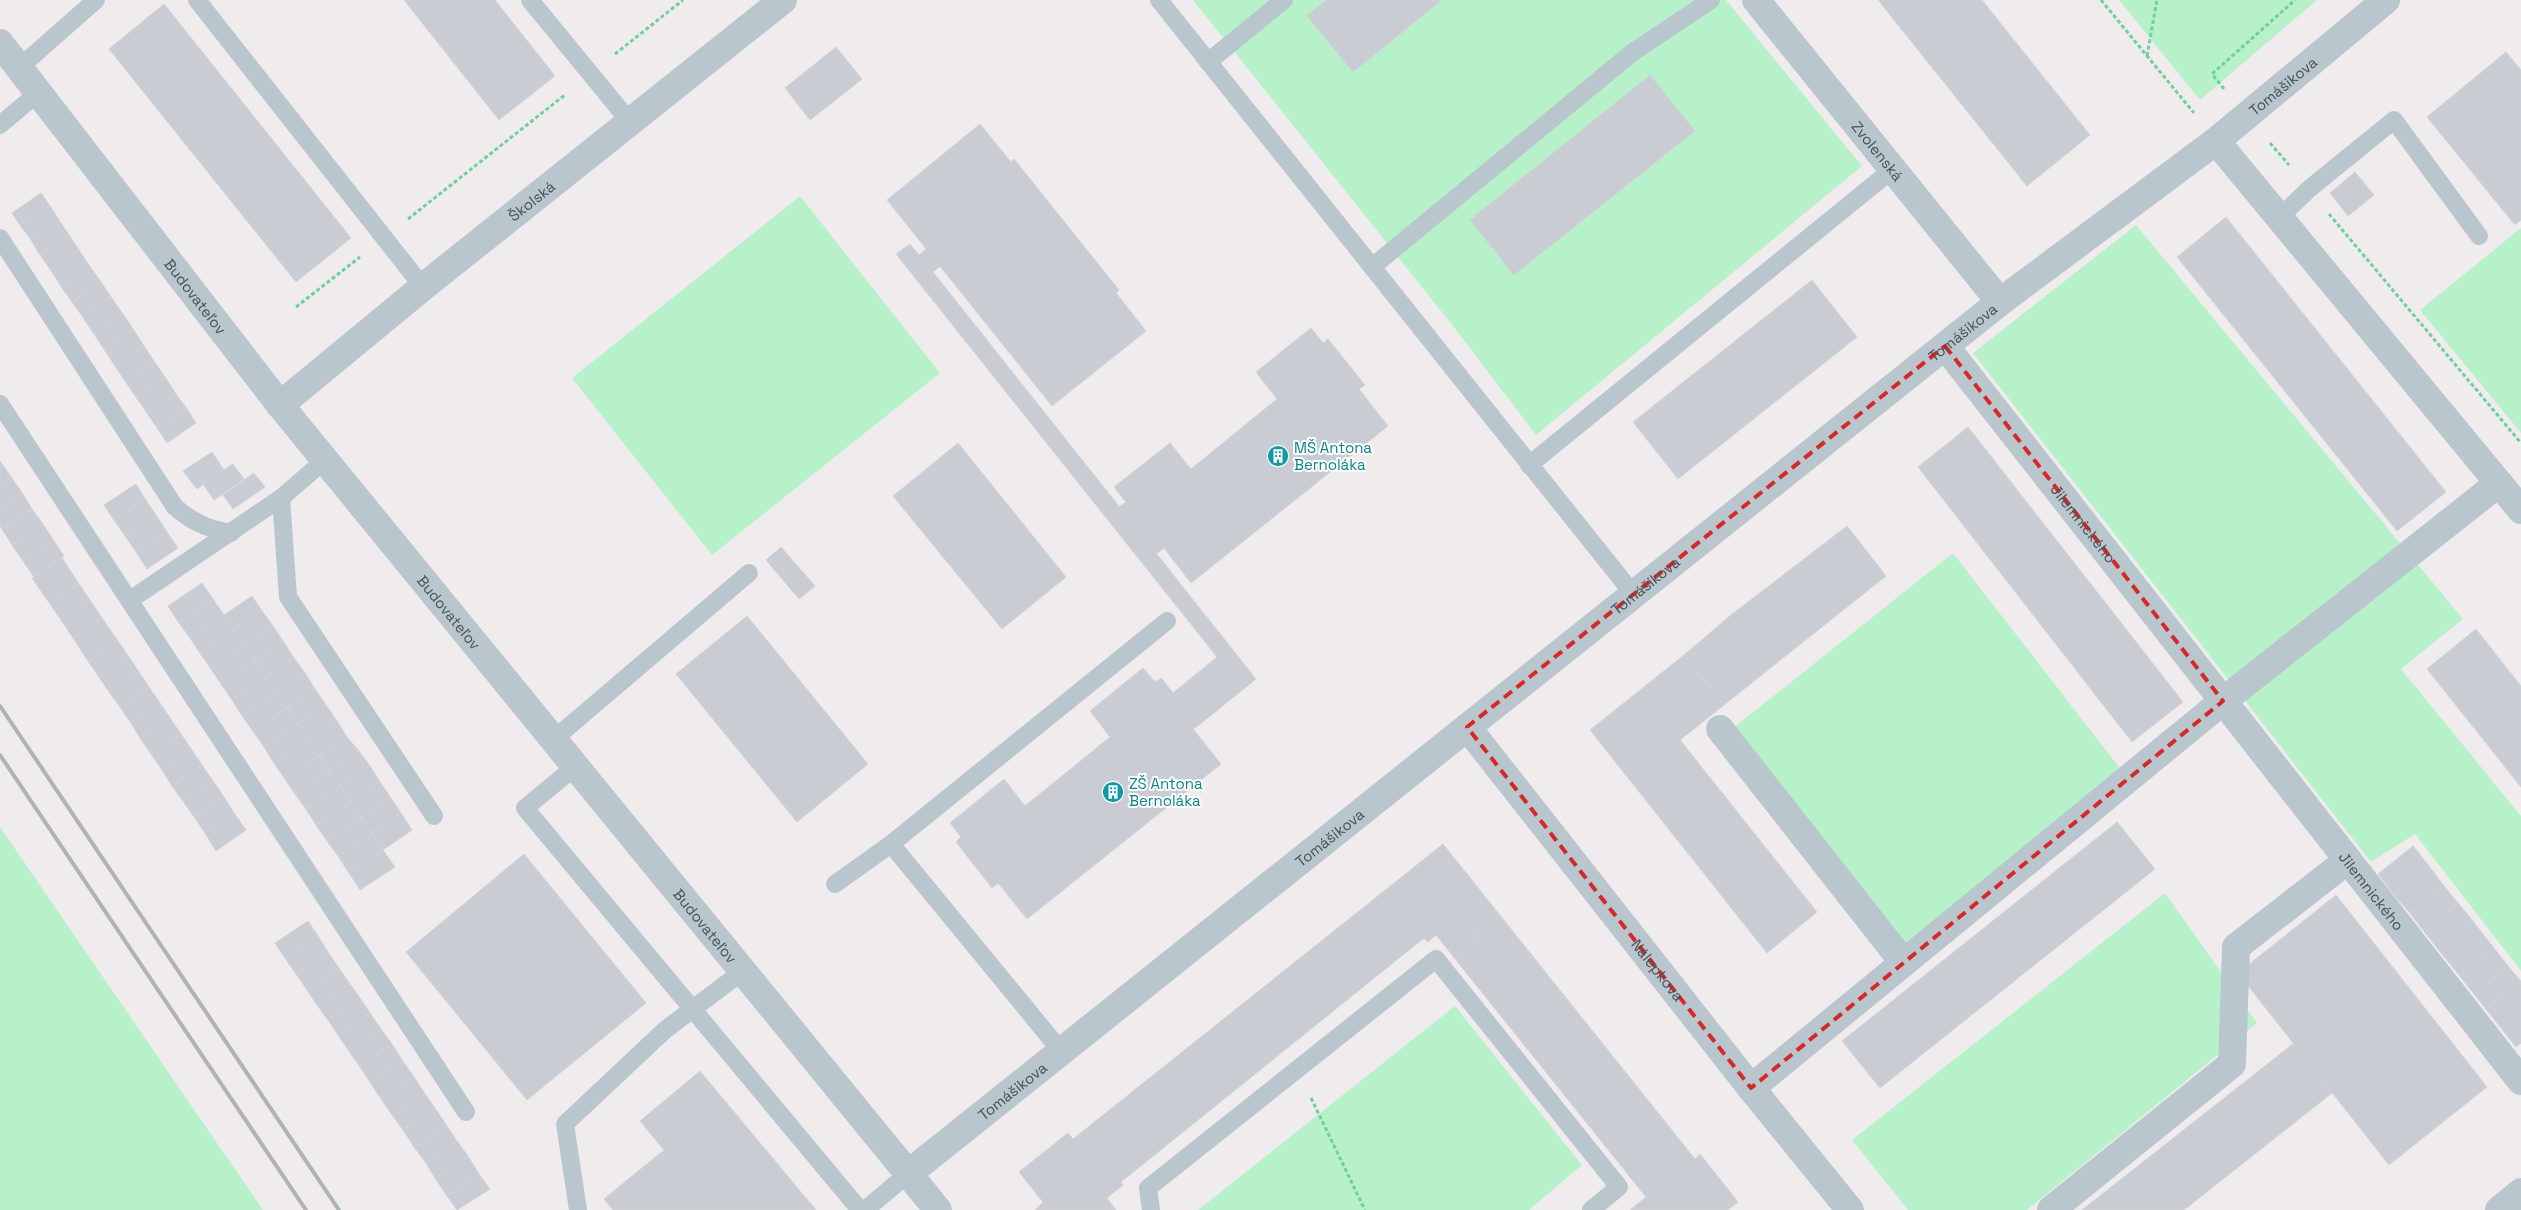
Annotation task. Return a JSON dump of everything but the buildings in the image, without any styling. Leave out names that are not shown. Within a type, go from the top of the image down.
[{"type":"street","name":"Školská","points":[[280,405],[423,287],[783,0]]},
{"type":"street","name":"Zvolenská","points":[[1756,0],[2000,302]]},
{"type":"street","name":"Tomášikova","points":[[909,1174],[2000,302],[2216,141],[2386,0]]},
{"type":"street","name":"Budovateľov","points":[[0,43],[40,92],[280,405],[938,1210]]},
{"type":"street","points":[[2216,141],[2521,510]]},
{"type":"street","name":"Jilemnického","points":[[1945,346],[2521,1081]]},
{"type":"street","points":[[1750,1088],[2223,701],[2499,483]]},
{"type":"street","name":"Nálepkova","points":[[1467,728],[1750,1088],[1850,1210]]},
{"type":"street","points":[[1720,729],[1904,963]]},
{"type":"street","points":[[2051,1210],[2232,1064],[2236,947],[2348,860]]},
{"type":"street","points":[[2499,1210],[2521,1192]]},
{"type":"lane","points":[[20,67],[96,0]]},
{"type":"lane","points":[[198,0],[423,287]]},
{"type":"lane","points":[[530,0],[630,122]]},
{"type":"lane","points":[[1159,0],[1634,595]]},
{"type":"lane","points":[[1208,62],[1284,0]]},
{"type":"lane","points":[[1372,267],[1633,52],[1711,0]]},
{"type":"lane","points":[[0,125],[40,92]]},
{"type":"lane","points":[[2280,217],[2309,189],[2394,120],[2479,236]]},
{"type":"lane","points":[[1530,465],[1893,169]]},
{"type":"lane","points":[[0,238],[175,507],[191,521],[214,530],[230,533]]},
{"type":"lane","points":[[0,404],[466,1112]]},
{"type":"lane","points":[[130,600],[281,498],[326,460]]},
{"type":"lane","points":[[281,498],[288,596],[434,816]]},
{"type":"lane","points":[[554,739],[749,573]]},
{"type":"lane","points":[[835,884],[891,844],[1167,621]]},
{"type":"lane","points":[[576,766],[525,808],[860,1210]]},
{"type":"lane","points":[[891,844],[1061,1051]]},
{"type":"lane","points":[[1151,1210],[1148,1188],[1436,959],[1619,1187],[1591,1210]]},
{"type":"lane","points":[[578,1210],[565,1124],[665,1030],[694,1010],[743,971]]},
{"type":"lane","points":[[865,1210],[909,1174]]},
{"type":"path","points":[[296,307],[683,0]]},
{"type":"path","points":[[2101,0],[2216,141]]},
{"type":"path","points":[[2147,56],[2157,0]]},
{"type":"path","points":[[2295,0],[2212,74],[2521,442]]},
{"type":"path","points":[[1295,1072],[1318,1110],[1365,1210]]},
{"type":"highlighted area","points":[[1945,346],[2223,701],[1751,1088],[1467,727]]},
{"type":"green space","points":[[1193,0],[1726,0],[1862,166],[1536,435],[1453,326]]},
{"type":"green space","points":[[2119,0],[2317,0],[2200,100]]},
{"type":"green space","points":[[800,196],[940,373],[712,555],[572,378]]},
{"type":"green space","points":[[2136,225],[2463,619],[2401,669],[2521,816],[2521,971],[2415,834],[2371,862],[1973,353]]},
{"type":"green space","points":[[2521,228],[2521,433],[2420,310]]},
{"type":"green space","points":[[1953,553],[2136,789],[1900,965],[1727,733]]},
{"type":"green space","points":[[0,827],[263,1210],[0,1210]]},
{"type":"green space","points":[[2165,893],[2257,1023],[2027,1210],[1908,1210],[1852,1140]]},
{"type":"green space","points":[[1455,1006],[1582,1165],[1529,1210],[1198,1210]]},
{"type":"railway","points":[[0,706],[339,1210]]},
{"type":"railway","points":[[0,755],[306,1210]]},
{"type":"place","name":"MŠ Antona Bernoláka","points":[[1278,456]]},
{"type":"place","name":"ZŠ Antona Bernoláka","points":[[1113,792]]}]
